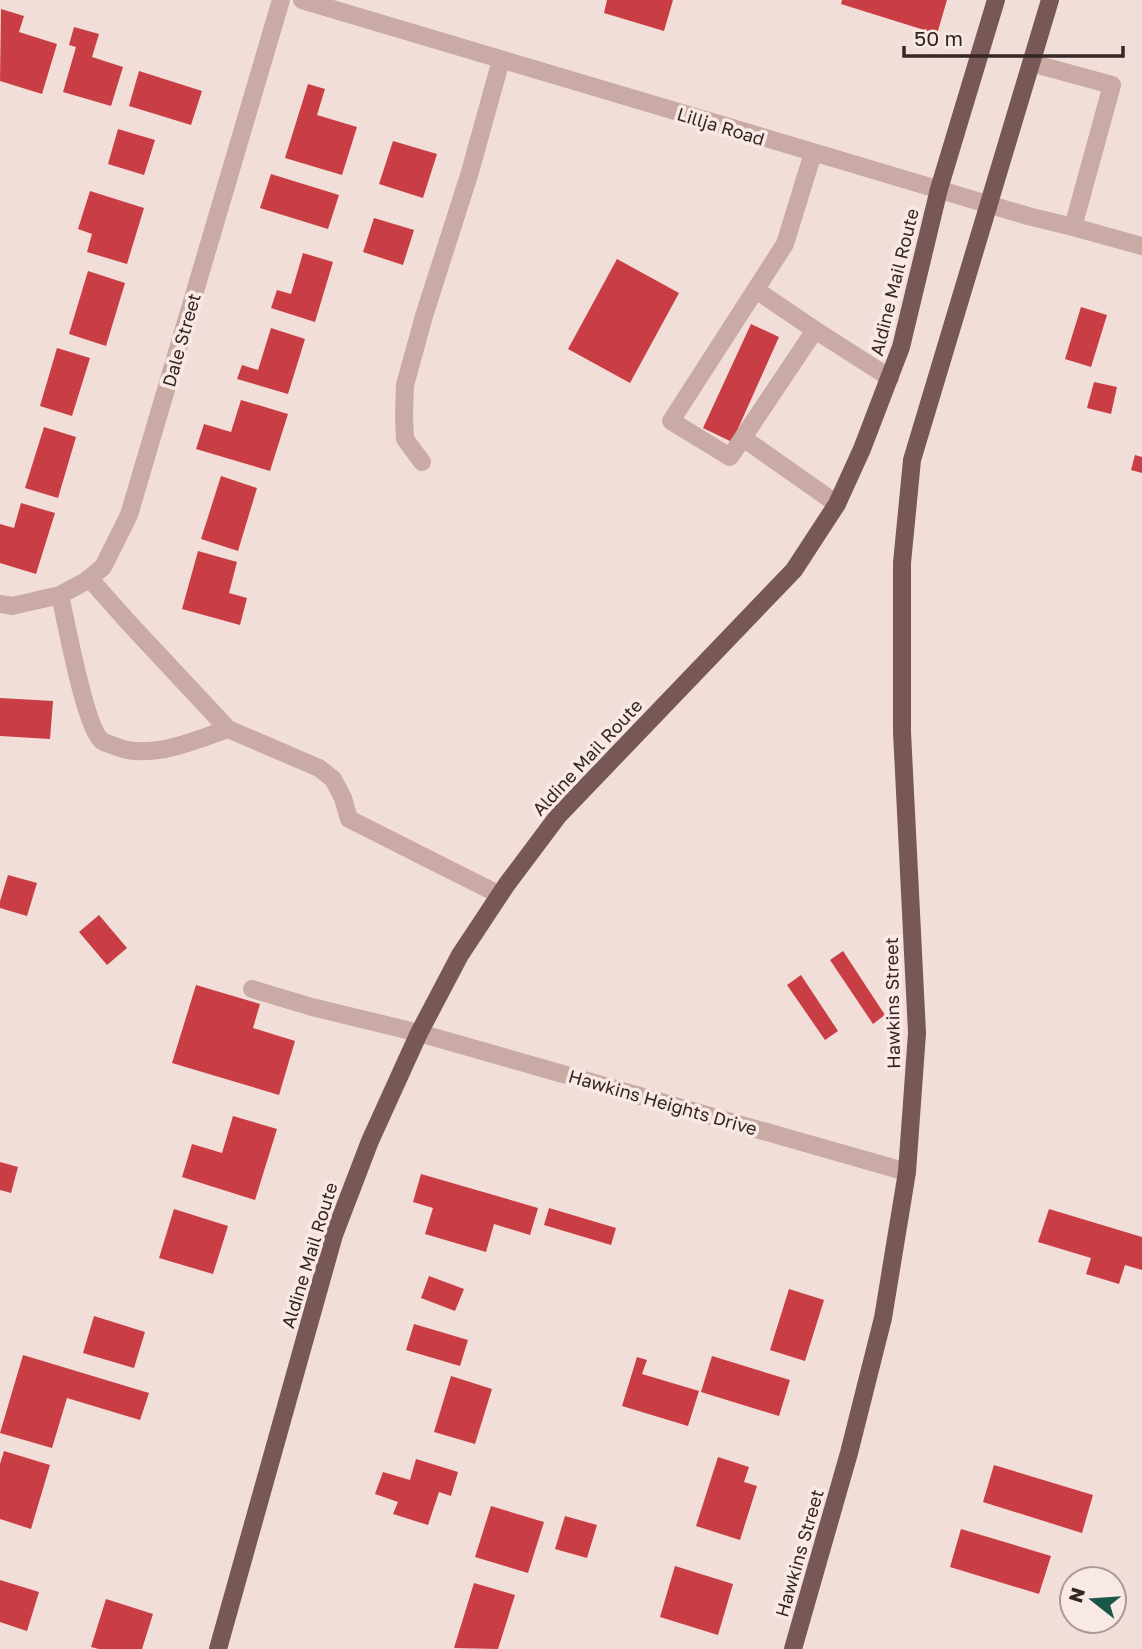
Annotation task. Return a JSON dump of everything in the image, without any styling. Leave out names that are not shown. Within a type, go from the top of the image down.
[{"type":"main road","name":"Aldine Mail Route","points":[[218,1649],[334,1235],[370,1141],[419,1033],[460,955],[558,816],[794,570],[837,504],[862,449],[901,347],[939,189],[996,0]]},
{"type":"main road","points":[[989,203],[1050,0]]},
{"type":"main road","name":"Hawkins Street","points":[[793,1649],[849,1453],[883,1318],[907,1172],[917,1033],[902,732],[902,563],[912,460],[989,203]]},
{"type":"street","name":"Dale Street","points":[[0,604],[12,606],[60,596],[89,578],[103,567],[129,515],[281,0]]},
{"type":"street","name":"Lillja Road","points":[[302,0],[1028,216],[1142,246]]},
{"type":"street","points":[[422,462],[405,439],[405,384],[501,60]]},
{"type":"street","points":[[1031,63],[1112,85],[1073,227]]},
{"type":"street","points":[[813,153],[785,244],[671,421],[730,457],[814,330]]},
{"type":"street","points":[[756,290],[890,378]]},
{"type":"street","points":[[743,438],[837,504]]},
{"type":"street","points":[[89,578],[228,729],[319,768],[333,779],[343,798],[349,819],[500,895]]},
{"type":"street","points":[[60,596],[89,720],[101,740],[120,749],[164,750],[228,729]]},
{"type":"street","name":"Hawkins Heights Drive","points":[[252,989],[312,1007],[419,1033],[907,1172]]},
{"type":"building","points":[[607,0],[673,0],[664,31],[604,13]]},
{"type":"building","points":[[842,0],[947,0],[937,34],[841,4]]},
{"type":"building","points":[[1,9],[24,16],[19,32],[57,44],[42,94],[0,81]]},
{"type":"building","points":[[74,27],[99,34],[92,57],[123,67],[111,106],[63,92],[76,47],[69,45]]},
{"type":"building","points":[[139,71],[202,91],[191,125],[129,106]]},
{"type":"building","points":[[308,84],[325,89],[317,115],[357,127],[342,175],[285,158]]},
{"type":"building","points":[[118,129],[155,140],[144,175],[108,164]]},
{"type":"building","points":[[393,141],[437,154],[423,198],[379,184]]},
{"type":"building","points":[[271,174],[339,195],[328,229],[260,208]]},
{"type":"building","points":[[90,191],[144,208],[127,264],[87,252],[92,234],[78,229]]},
{"type":"building","points":[[374,218],[414,230],[403,265],[363,252]]},
{"type":"building","points":[[303,253],[333,262],[315,322],[271,308],[277,290],[291,294]]},
{"type":"building","points":[[617,259],[679,293],[630,383],[568,349]]},
{"type":"building","points":[[88,271],[125,283],[106,346],[69,334]]},
{"type":"building","points":[[1081,307],[1107,315],[1091,367],[1065,359]]},
{"type":"building","points":[[751,324],[779,337],[732,442],[703,428]]},
{"type":"building","points":[[271,328],[305,339],[288,394],[237,379],[242,365],[258,370]]},
{"type":"building","points":[[57,348],[90,358],[72,416],[40,406]]},
{"type":"building","points":[[1094,382],[1117,387],[1111,414],[1087,408]]},
{"type":"building","points":[[241,400],[288,414],[270,471],[196,449],[204,424],[231,432]]},
{"type":"building","points":[[44,427],[76,437],[58,498],[25,488]]},
{"type":"building","points":[[1135,455],[1142,457],[1142,473],[1131,470]]},
{"type":"building","points":[[221,476],[257,488],[238,551],[201,539]]},
{"type":"building","points":[[21,503],[55,513],[36,574],[0,563],[0,524],[14,528]]},
{"type":"building","points":[[198,551],[237,562],[229,593],[247,598],[240,625],[182,609]]},
{"type":"building","points":[[0,698],[53,701],[50,739],[0,736]]},
{"type":"building","points":[[8,875],[37,883],[27,916],[0,908]]},
{"type":"building","points":[[99,915],[127,948],[107,965],[79,932]]},
{"type":"building","points":[[843,951],[885,1015],[873,1024],[830,960]]},
{"type":"building","points":[[801,975],[838,1031],[825,1040],[787,985]]},
{"type":"building","points":[[196,985],[260,1004],[253,1028],[295,1041],[279,1095],[172,1063]]},
{"type":"building","points":[[233,1116],[277,1129],[255,1200],[182,1177],[192,1144],[222,1153]]},
{"type":"building","points":[[0,1162],[18,1167],[11,1193],[0,1190]]},
{"type":"building","points":[[421,1174],[538,1208],[530,1235],[494,1224],[486,1252],[425,1234],[433,1208],[413,1202]]},
{"type":"building","points":[[549,1208],[616,1228],[611,1245],[544,1225]]},
{"type":"building","points":[[174,1209],[228,1226],[213,1274],[159,1258]]},
{"type":"building","points":[[1049,1209],[1142,1237],[1142,1270],[1125,1265],[1119,1284],[1086,1274],[1091,1258],[1038,1242]]},
{"type":"building","points":[[429,1276],[464,1289],[455,1311],[421,1298]]},
{"type":"building","points":[[789,1289],[824,1300],[805,1361],[770,1350]]},
{"type":"building","points":[[94,1316],[145,1332],[134,1368],[83,1353]]},
{"type":"building","points":[[414,1324],[468,1340],[460,1366],[406,1350]]},
{"type":"building","points":[[23,1355],[149,1393],[140,1420],[67,1398],[52,1448],[0,1433]]},
{"type":"building","points":[[712,1356],[790,1380],[779,1416],[701,1392]]},
{"type":"building","points":[[637,1357],[647,1360],[642,1374],[699,1391],[688,1426],[622,1406]]},
{"type":"building","points":[[451,1376],[492,1389],[475,1444],[434,1432]]},
{"type":"building","points":[[4,1451],[50,1465],[31,1529],[0,1519],[0,1464]]},
{"type":"building","points":[[718,1457],[749,1467],[744,1482],[757,1486],[740,1540],[696,1526]]},
{"type":"building","points":[[416,1459],[458,1472],[451,1496],[439,1492],[428,1525],[393,1514],[398,1502],[375,1494],[383,1472],[410,1480]]},
{"type":"building","points":[[994,1465],[1093,1495],[1082,1533],[983,1502]]},
{"type":"building","points":[[491,1506],[544,1522],[528,1573],[475,1557]]},
{"type":"building","points":[[565,1516],[597,1525],[587,1558],[555,1549]]},
{"type":"building","points":[[961,1529],[1051,1556],[1039,1594],[950,1567]]},
{"type":"building","points":[[675,1566],[733,1584],[718,1635],[660,1617]]},
{"type":"building","points":[[0,1580],[39,1592],[27,1631],[0,1622]]},
{"type":"building","points":[[474,1583],[515,1595],[498,1649],[454,1648]]},
{"type":"building","points":[[106,1599],[153,1614],[142,1649],[91,1647]]}]
